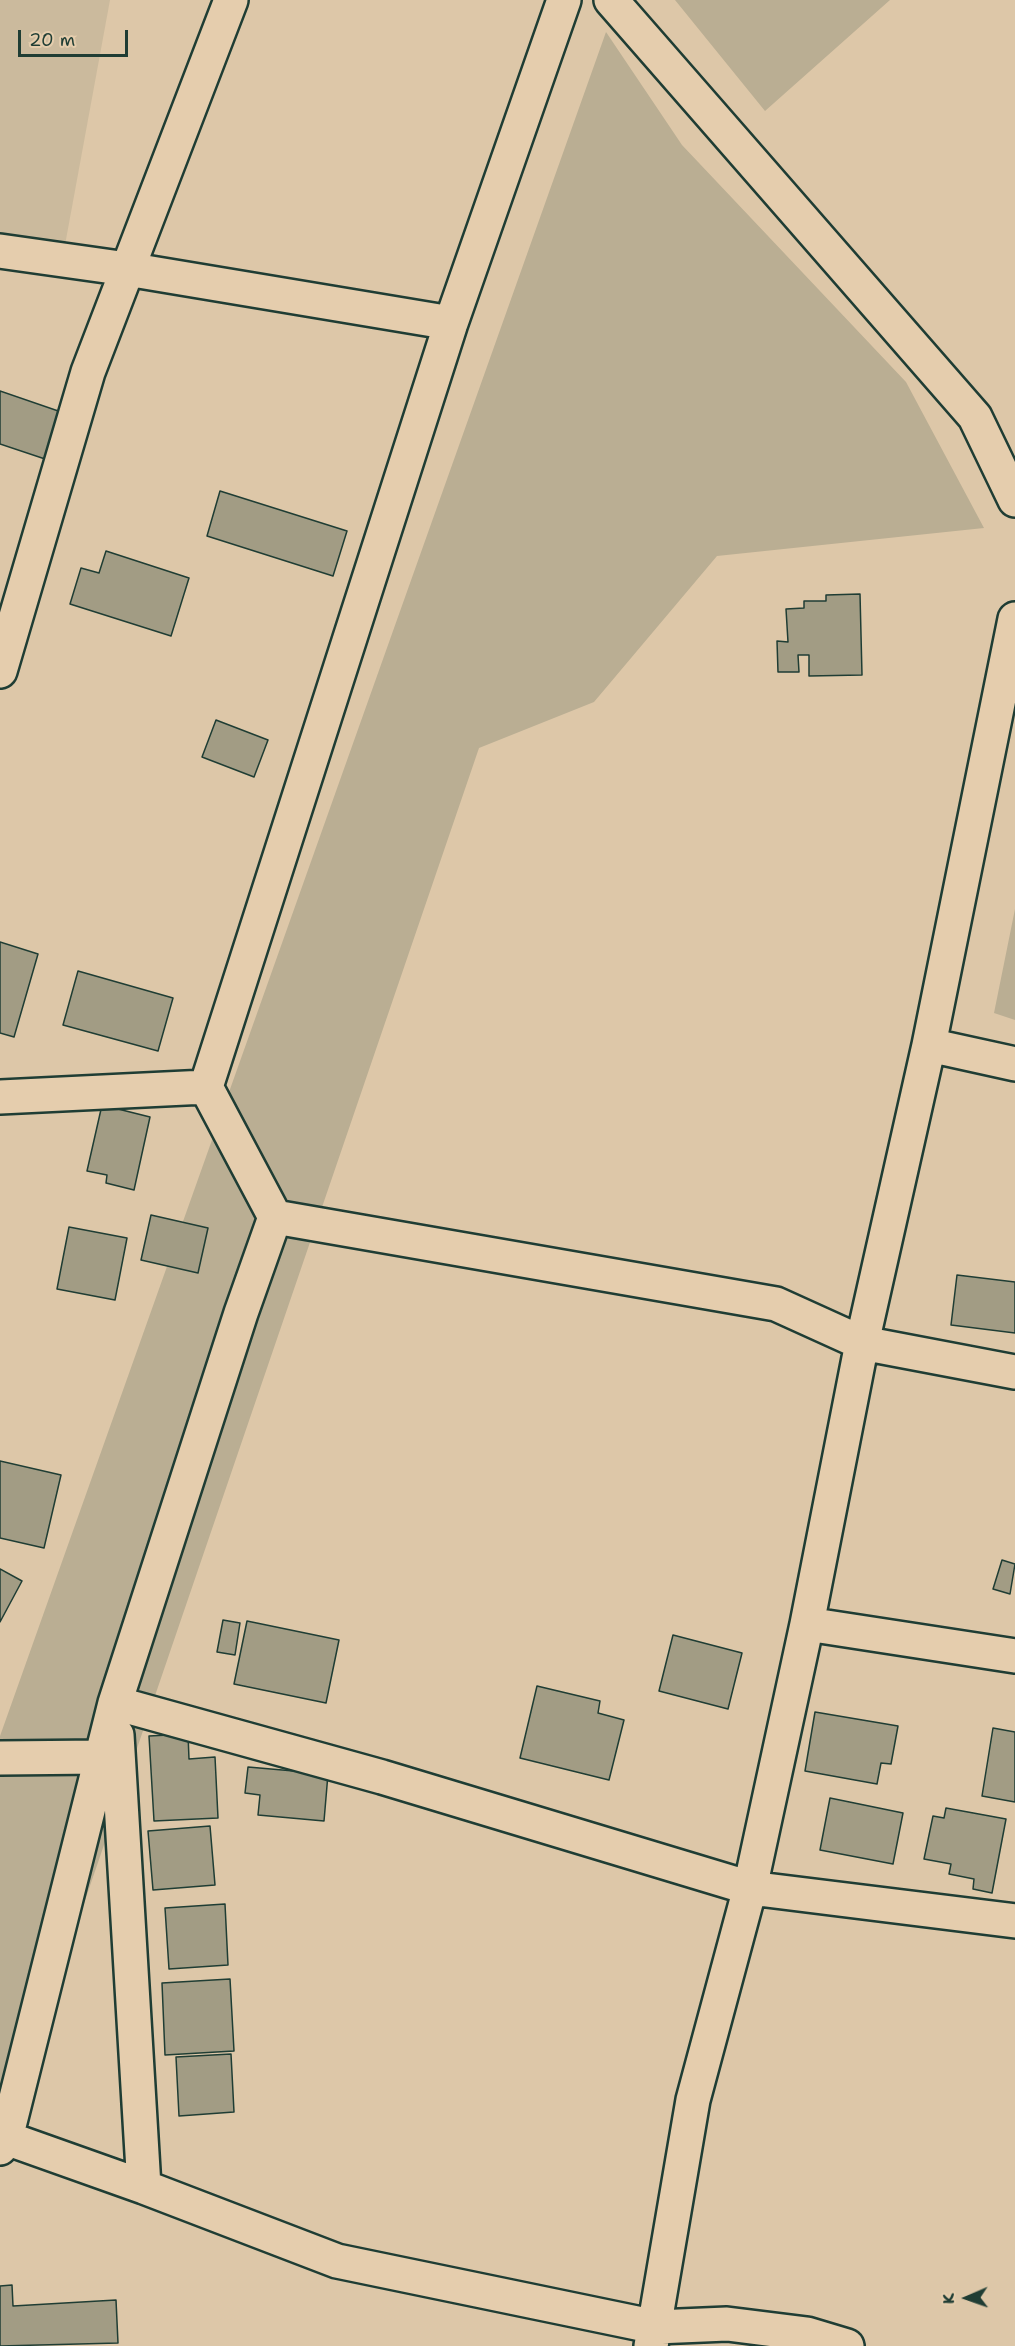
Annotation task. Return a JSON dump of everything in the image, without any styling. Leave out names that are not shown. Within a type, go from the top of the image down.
[{"type":"street","points":[[0,671],[88,372],[231,0]]},
{"type":"street","points":[[564,0],[451,323],[206,1087],[275,1217],[241,1313],[115,1703],[3,2143],[144,2187],[337,2261],[653,2337],[727,2324],[807,2334],[847,2346]]},
{"type":"street","points":[[611,0],[975,417],[1015,500]]},
{"type":"street","points":[[0,251],[127,269],[451,323]]},
{"type":"street","points":[[653,2337],[693,2100],[750,1888],[807,1624],[862,1343],[929,1045],[1015,619]]},
{"type":"street","points":[[929,1045],[1015,1064]]},
{"type":"street","points":[[0,1097],[206,1087]]},
{"type":"street","points":[[275,1217],[776,1304],[862,1343],[1015,1372]]},
{"type":"street","points":[[807,1624],[1015,1656]]},
{"type":"street","points":[[115,1703],[382,1777],[750,1888],[1015,1921]]},
{"type":"street","points":[[115,1703],[144,2187]]},
{"type":"street","points":[[0,1758],[102,1757]]},
{"type":"shaded area","points":[[0,0],[110,0],[65,245],[0,233]]},
{"type":"shaded area","points":[[675,0],[890,0],[765,111]]},
{"type":"shaded area","points":[[606,32],[682,145],[906,382],[984,528],[717,556],[594,702],[479,748],[0,2149],[0,1736]]},
{"type":"shaded area","points":[[1015,909],[1015,1020],[994,1013]]},
{"type":"building","points":[[0,391],[67,414],[51,461],[0,444]]},
{"type":"building","points":[[220,491],[347,531],[333,576],[207,536]]},
{"type":"building","points":[[106,551],[189,578],[171,636],[70,604],[81,568],[99,573]]},
{"type":"building","points":[[860,594],[862,675],[809,676],[809,655],[798,655],[799,672],[778,672],[777,641],[788,642],[786,609],[804,608],[804,601],[826,601],[826,595]]},
{"type":"building","points":[[216,720],[268,740],[254,777],[202,757]]},
{"type":"building","points":[[0,942],[38,954],[14,1037],[0,1033]]},
{"type":"building","points":[[78,971],[173,998],[158,1051],[63,1025]]},
{"type":"building","points":[[102,1105],[150,1117],[134,1190],[106,1183],[107,1175],[87,1171]]},
{"type":"building","points":[[151,1215],[208,1228],[198,1273],[141,1260]]},
{"type":"building","points":[[69,1227],[127,1238],[115,1300],[57,1289]]},
{"type":"building","points":[[957,1275],[1015,1282],[1015,1333],[951,1325]]},
{"type":"building","points":[[0,1461],[61,1475],[44,1548],[0,1538]]},
{"type":"building","points":[[1002,1560],[1015,1564],[1010,1594],[993,1589]]},
{"type":"building","points":[[0,1569],[22,1581],[0,1622]]},
{"type":"building","points":[[223,1620],[240,1623],[235,1655],[217,1652]]},
{"type":"building","points":[[247,1621],[339,1640],[326,1703],[234,1684]]},
{"type":"building","points":[[673,1635],[742,1653],[728,1709],[659,1691]]},
{"type":"building","points":[[537,1686],[600,1701],[598,1713],[624,1720],[609,1780],[520,1758]]},
{"type":"building","points":[[815,1712],[898,1726],[891,1764],[881,1763],[877,1784],[805,1771]]},
{"type":"building","points":[[993,1728],[1015,1732],[1015,1802],[982,1796]]},
{"type":"building","points":[[188,1734],[189,1759],[215,1757],[218,1818],[154,1821],[149,1736]]},
{"type":"building","points":[[248,1767],[328,1774],[324,1821],[258,1815],[260,1795],[245,1793]]},
{"type":"building","points":[[830,1798],[903,1813],[893,1864],[820,1850]]},
{"type":"building","points":[[946,1808],[1006,1819],[992,1893],[973,1889],[974,1879],[949,1874],[951,1864],[924,1859],[933,1816],[944,1818]]},
{"type":"building","points":[[210,1826],[215,1885],[153,1890],[148,1831]]},
{"type":"building","points":[[225,1904],[228,1965],[169,1969],[165,1908]]},
{"type":"building","points":[[230,1979],[234,2051],[165,2055],[162,1983]]},
{"type":"building","points":[[231,2054],[234,2112],[179,2116],[176,2057]]},
{"type":"building","points":[[12,2285],[13,2306],[116,2300],[118,2343],[0,2346],[0,2286]]}]
